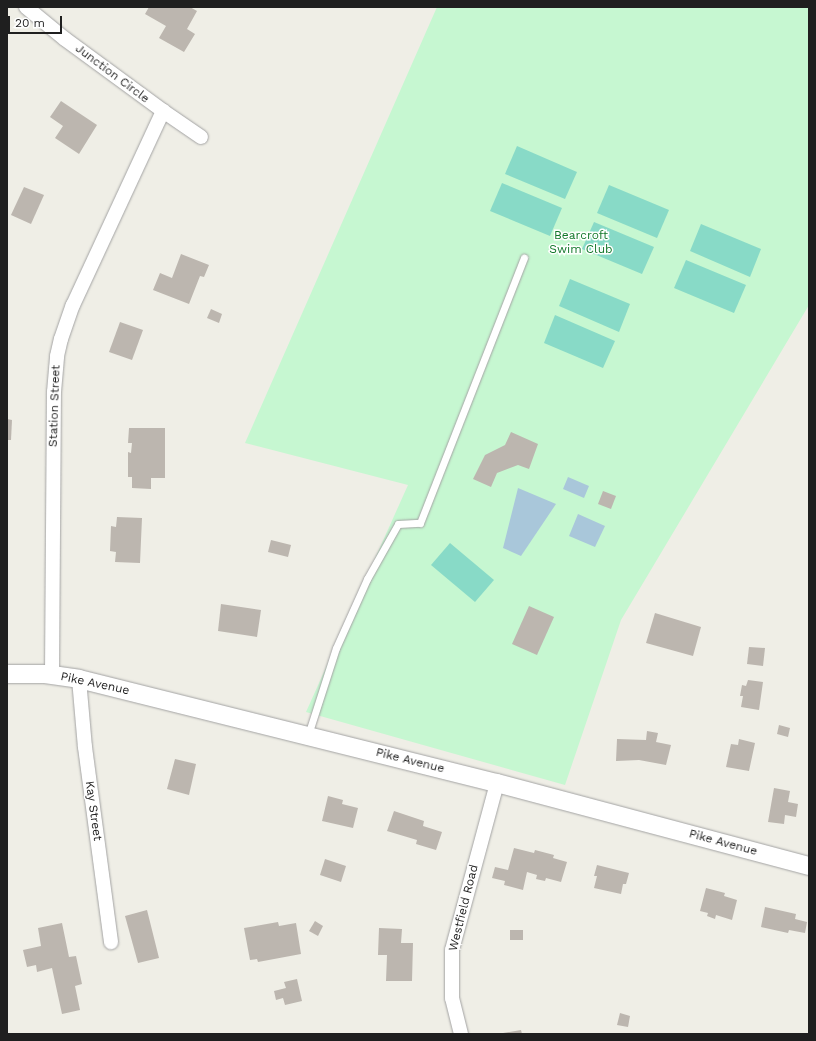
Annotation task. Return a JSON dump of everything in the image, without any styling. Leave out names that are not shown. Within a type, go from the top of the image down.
[{"type":"street","name":"Junction Circle","points":[[26,7],[65,39],[201,137]]},
{"type":"street","name":"Station Street","points":[[52,675],[54,392],[57,356],[61,339],[74,305],[163,111]]},
{"type":"street","name":"Pike Avenue","points":[[7,674],[52,675],[79,679],[497,783],[809,866]]},
{"type":"street","name":"Kay Street","points":[[79,679],[84,747],[111,942]]},
{"type":"street","name":"Westfield Road","points":[[461,1034],[452,998],[452,950],[497,783]]},
{"type":"lane","points":[[308,736],[336,648],[367,579],[398,524],[420,523],[524,258]]},
{"type":"green space","name":"Bearcroft Swim Club","points":[[437,7],[809,7],[809,305],[621,620],[565,785],[306,712],[408,485],[245,443]]},
{"type":"shaded area","points":[[517,146],[577,172],[565,199],[505,174]]},
{"type":"shaded area","points":[[502,183],[562,208],[550,236],[490,211]]},
{"type":"shaded area","points":[[609,185],[669,210],[657,238],[597,213]]},
{"type":"shaded area","points":[[594,222],[654,247],[642,274],[582,249]]},
{"type":"shaded area","points":[[701,224],[761,249],[750,277],[690,251]]},
{"type":"shaded area","points":[[686,260],[746,285],[734,313],[674,288]]},
{"type":"shaded area","points":[[570,279],[630,304],[619,332],[559,306]]},
{"type":"shaded area","points":[[555,315],[615,341],[603,368],[544,343]]},
{"type":"shaded area","points":[[568,477],[589,486],[584,498],[563,489]]},
{"type":"shaded area","points":[[518,488],[556,504],[521,556],[503,548]]},
{"type":"shaded area","points":[[578,514],[605,526],[595,547],[569,536]]},
{"type":"shaded area","points":[[450,543],[494,580],[475,602],[431,565]]},
{"type":"building","points":[[149,7],[190,7],[197,11],[187,29],[195,34],[184,52],[159,38],[166,26],[145,14]]},
{"type":"building","points":[[61,101],[97,125],[79,154],[55,138],[63,126],[50,117]]},
{"type":"building","points":[[24,187],[44,195],[31,224],[11,215]]},
{"type":"building","points":[[181,254],[209,265],[204,277],[200,276],[189,304],[153,290],[160,273],[172,278]]},
{"type":"building","points":[[211,309],[222,314],[219,323],[207,318]]},
{"type":"building","points":[[120,322],[143,330],[132,360],[109,352]]},
{"type":"building","points":[[7,419],[12,420],[11,440],[7,440]]},
{"type":"building","points":[[129,428],[165,428],[165,478],[151,478],[151,489],[132,488],[132,477],[128,477],[128,452],[131,453],[132,443],[128,443]]},
{"type":"building","points":[[511,432],[538,444],[529,469],[518,465],[497,473],[491,487],[473,479],[485,455],[505,445]]},
{"type":"building","points":[[603,491],[616,496],[611,509],[598,504]]},
{"type":"building","points":[[117,517],[142,518],[140,563],[115,562],[116,552],[110,551],[111,526],[116,527]]},
{"type":"building","points":[[271,540],[291,545],[288,557],[268,552]]},
{"type":"building","points":[[221,604],[261,610],[257,637],[218,631]]},
{"type":"building","points":[[529,606],[554,617],[537,655],[512,644]]},
{"type":"building","points":[[655,613],[701,627],[693,656],[646,643]]},
{"type":"building","points":[[749,647],[765,648],[763,666],[747,664]]},
{"type":"building","points":[[748,680],[763,682],[759,710],[741,707],[743,696],[740,696],[742,685],[746,686]]},
{"type":"building","points":[[779,725],[790,728],[788,737],[777,734]]},
{"type":"building","points":[[647,731],[658,733],[656,742],[671,745],[666,765],[639,760],[616,761],[617,739],[646,740]]},
{"type":"building","points":[[739,739],[755,743],[749,771],[726,767],[731,744],[738,745]]},
{"type":"building","points":[[175,759],[196,764],[189,795],[167,789]]},
{"type":"building","points":[[774,788],[790,791],[788,802],[798,804],[796,817],[785,815],[784,824],[768,822]]},
{"type":"building","points":[[328,796],[343,800],[342,804],[358,808],[353,828],[322,821]]},
{"type":"building","points":[[394,811],[424,821],[423,826],[442,832],[436,850],[416,844],[417,840],[387,831]]},
{"type":"building","points":[[514,848],[534,853],[535,850],[554,855],[553,858],[567,862],[561,882],[546,878],[545,881],[536,879],[537,875],[527,872],[523,890],[504,885],[505,881],[492,878],[495,867],[508,870]]},
{"type":"building","points":[[325,859],[346,866],[341,882],[320,875]]},
{"type":"building","points":[[597,865],[629,873],[626,884],[623,884],[621,894],[594,888],[597,876],[594,876]]},
{"type":"building","points":[[706,888],[725,893],[724,896],[737,900],[732,920],[716,915],[715,919],[707,916],[708,913],[700,911]]},
{"type":"building","points":[[765,907],[796,914],[795,919],[807,922],[805,933],[789,930],[788,933],[761,927]]},
{"type":"building","points":[[147,910],[159,958],[138,963],[125,916]]},
{"type":"building","points":[[315,921],[323,926],[318,936],[309,931]]},
{"type":"building","points":[[278,922],[279,926],[296,923],[301,954],[258,962],[257,959],[250,960],[244,928]]},
{"type":"building","points":[[62,923],[69,957],[76,956],[82,984],[75,986],[80,1010],[62,1014],[52,968],[37,972],[36,965],[27,967],[23,950],[41,946],[38,928]]},
{"type":"building","points":[[379,928],[402,929],[401,943],[413,943],[412,981],[386,981],[387,955],[378,955]]},
{"type":"building","points":[[510,930],[523,930],[523,940],[510,940]]},
{"type":"building","points":[[297,979],[302,1001],[285,1005],[283,998],[276,1000],[274,991],[286,988],[284,982]]},
{"type":"building","points":[[620,1013],[630,1016],[628,1027],[617,1025]]},
{"type":"building","points":[[521,1030],[522,1034],[503,1034],[503,1033]]}]
